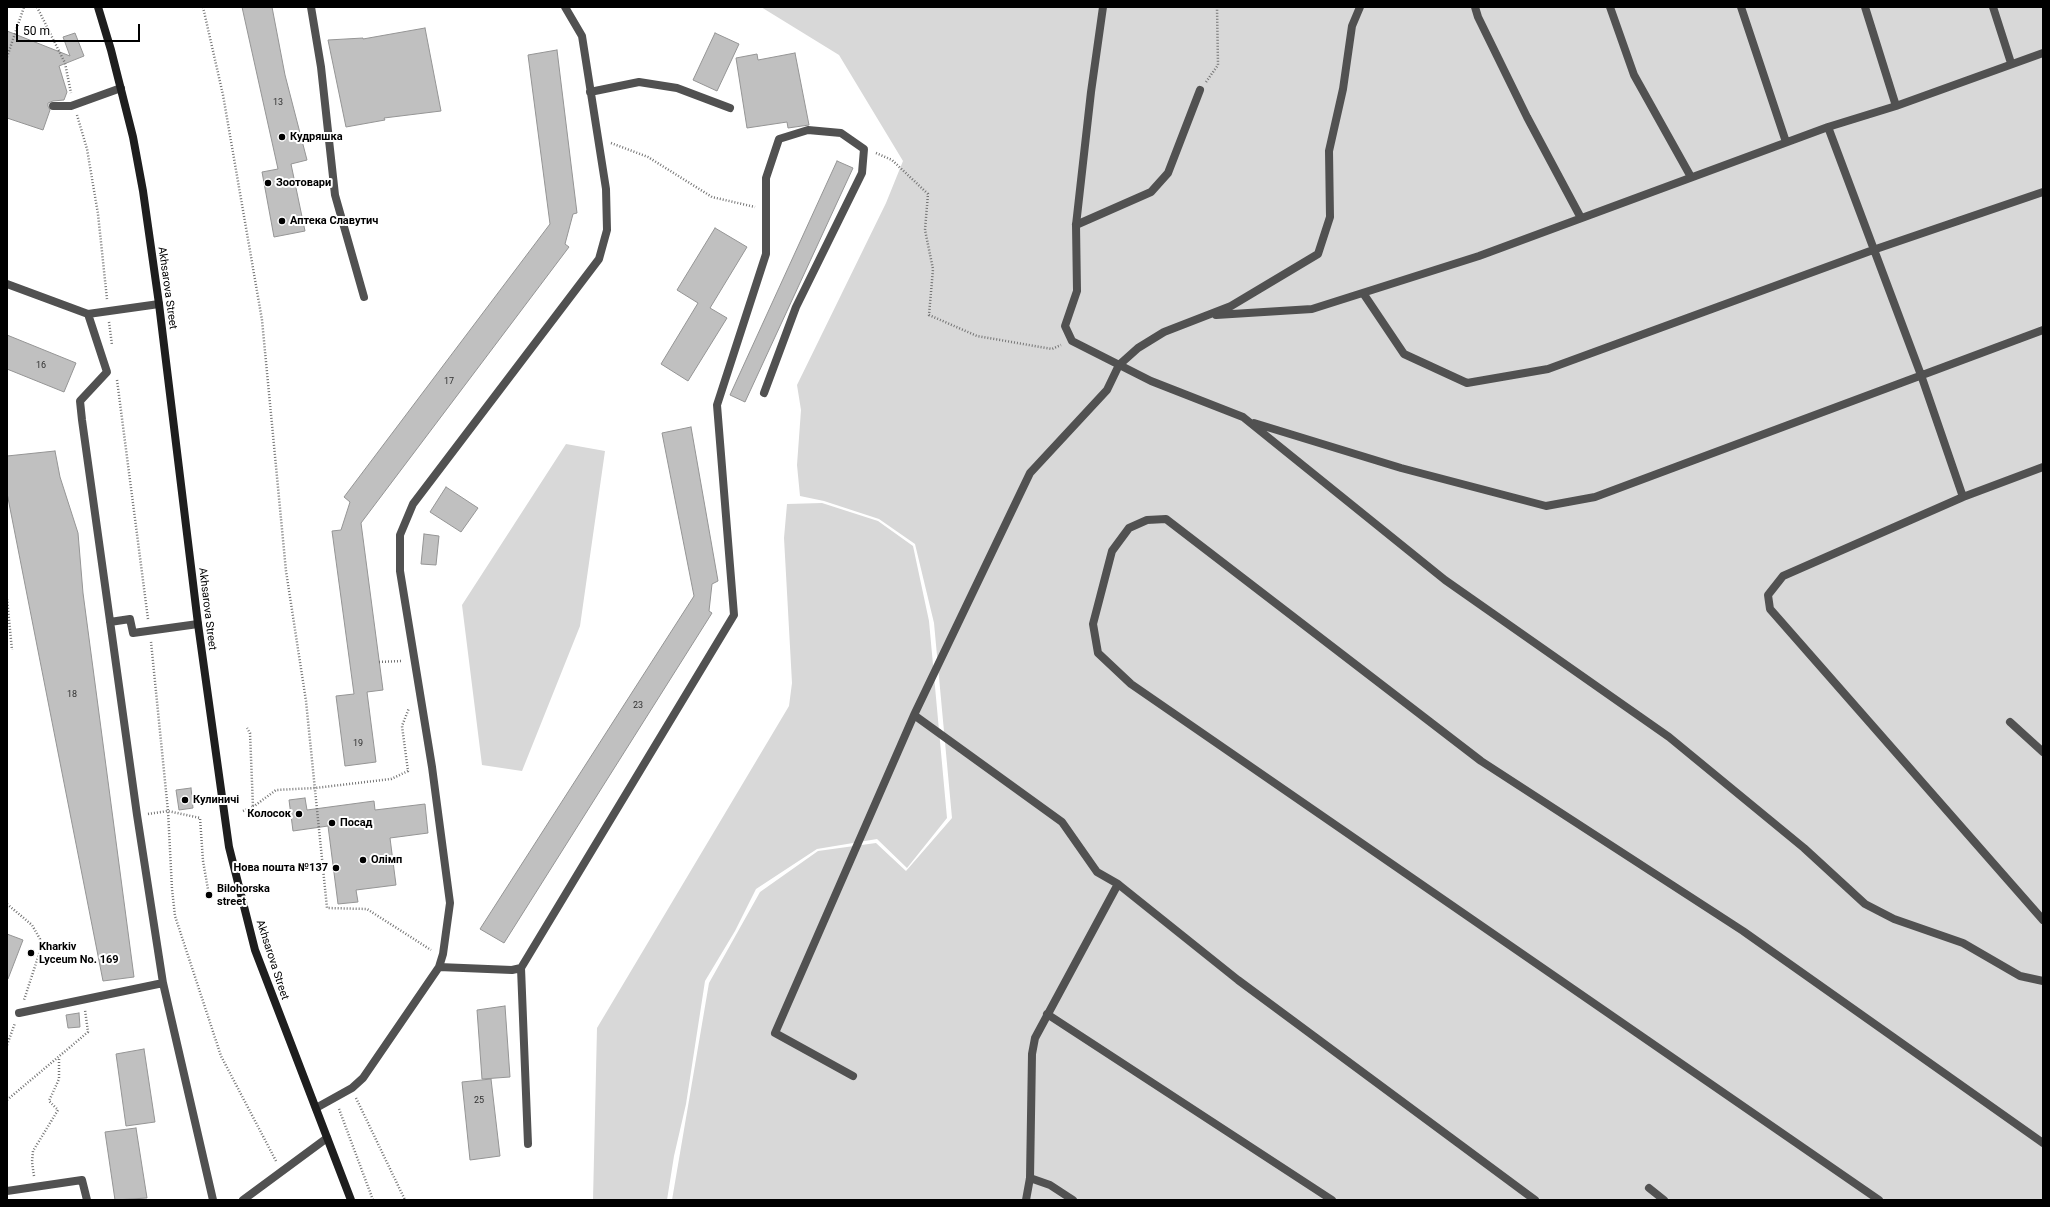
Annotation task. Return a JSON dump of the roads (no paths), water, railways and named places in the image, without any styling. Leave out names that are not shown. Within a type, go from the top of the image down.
[{"type":"main road","name":"Akhsarova Street","points":[[98,7],[133,137],[143,191],[159,304],[198,624],[229,847],[240,894],[258,958],[351,1200]]},
{"type":"street","points":[[311,7],[321,67],[335,196],[364,297]]},
{"type":"street","points":[[316,1108],[352,1088],[363,1078],[438,967],[443,954],[450,903],[432,767],[400,571],[400,535],[413,504],[599,259],[607,230],[606,189],[582,36],[567,7]]},
{"type":"street","points":[[1102,7],[1090,92],[1076,225],[1078,291],[1065,326],[1072,341],[1151,381],[1244,417],[1444,580],[1669,736],[1804,848],[1865,904],[1894,919],[1963,943],[2020,976],[2043,981]]},
{"type":"street","points":[[853,1076],[775,1033],[914,715],[1030,473],[1107,390],[1116,364],[1164,332],[1231,306],[1318,254],[1330,217],[1329,151],[1343,89],[1352,26],[1360,7]]},
{"type":"street","points":[[1475,7],[1478,18],[1527,118],[1581,218]]},
{"type":"street","points":[[1610,7],[1634,75],[1691,177]]},
{"type":"street","points":[[1741,7],[1786,142]]},
{"type":"street","points":[[1864,7],[1896,106]]},
{"type":"street","points":[[1993,7],[2011,63]]},
{"type":"street","points":[[1208,315],[1312,309],[1363,293],[1479,256],[1828,126],[1896,106],[2011,63],[2043,53]]},
{"type":"street","points":[[590,92],[639,82],[677,88],[730,108]]},
{"type":"street","points":[[53,106],[74,105],[121,88]]},
{"type":"street","points":[[1076,225],[1151,192],[1168,174],[1200,90]]},
{"type":"street","points":[[1828,126],[1873,250],[1921,375],[1963,497]]},
{"type":"street","points":[[528,1144],[521,968],[734,615],[716,405],[766,254],[766,178],[779,139],[808,130],[841,133],[864,148],[862,173],[796,307],[764,393]]},
{"type":"street","points":[[1363,293],[1404,354],[1467,383],[1548,369],[1873,250],[2043,192]]},
{"type":"street","points":[[7,284],[88,314],[159,304]]},
{"type":"street","points":[[88,314],[107,372],[80,401],[110,622],[163,983],[213,1200]]},
{"type":"street","points":[[1250,422],[1401,468],[1546,506],[1595,497],[2043,330]]},
{"type":"street","points":[[2043,467],[1963,497],[1783,576],[1768,596],[1770,609],[2043,920]]},
{"type":"street","points":[[1879,1200],[1131,684],[1098,653],[1093,624],[1112,551],[1129,528],[1147,520],[1166,519],[1481,761],[1743,931],[2043,1143]]},
{"type":"street","points":[[110,622],[130,619],[133,633],[198,624]]},
{"type":"street","points":[[914,715],[1062,822],[1097,872],[1118,884],[1238,980],[1535,1200]]},
{"type":"street","points":[[2010,722],[2043,752]]},
{"type":"street","points":[[1026,1200],[1030,1178],[1032,1054],[1035,1038],[1118,884]]},
{"type":"street","points":[[438,967],[512,970],[521,968]]},
{"type":"street","points":[[19,1013],[163,983]]},
{"type":"street","points":[[1047,1014],[1332,1200]]},
{"type":"street","points":[[243,1200],[327,1138]]},
{"type":"street","points":[[1030,1178],[1050,1185],[1073,1200]]},
{"type":"street","points":[[7,1191],[82,1180],[87,1200]]},
{"type":"street","points":[[1649,1188],[1664,1200]]},
{"type":"place","name":"Кудряшка","points":[[282,137]]},
{"type":"place","name":"Зоотовари","points":[[268,183]]},
{"type":"place","name":"Аптека Славутич","points":[[282,221]]},
{"type":"place","name":"Кулиничі","points":[[185,800]]},
{"type":"place","name":"Колосок","points":[[299,814]]},
{"type":"place","name":"Посад","points":[[332,823]]},
{"type":"place","name":"Олімп","points":[[363,860]]},
{"type":"place","name":"Нова пошта №137","points":[[336,868]]},
{"type":"place","name":"Bilohorska street","points":[[209,895]]},
{"type":"place","name":"Kharkiv Lyceum No. 169","points":[[31,953]]}]
